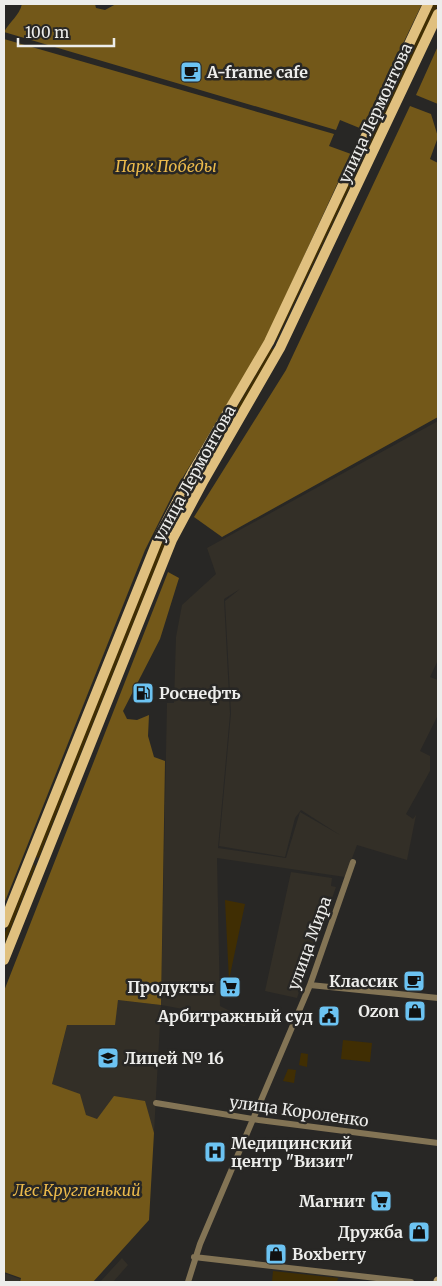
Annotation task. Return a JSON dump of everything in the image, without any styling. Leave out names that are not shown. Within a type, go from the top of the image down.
[{"type":"main road","name":"улица Лермонтова","points":[[4,923],[160,534],[192,473],[269,342],[428,4]]},
{"type":"main road","name":"улица Лермонтова","points":[[4,960],[172,540],[204,480],[280,348],[438,14]]},
{"type":"main road","points":[[269,342],[280,348]]},
{"type":"main road","points":[[30,860],[44,864]]},
{"type":"street","name":"улица Мира","points":[[188,1282],[194,1257],[310,985],[353,862]]},
{"type":"street","points":[[310,985],[438,998]]},
{"type":"street","name":"улица Короленко","points":[[156,1103],[438,1143]]},
{"type":"street","points":[[194,1257],[411,1282]]},
{"type":"shaded area","points":[[433,4],[438,4],[276,341],[275,338]]},
{"type":"shaded area","points":[[271,348],[274,350],[170,530],[168,528]]},
{"type":"shaded area","points":[[438,421],[438,660],[430,677],[438,680],[438,715],[420,751],[430,756],[430,771],[406,814],[413,819],[416,815],[407,860],[357,845],[345,877],[217,858],[220,1006],[248,1020],[245,1026],[161,1005],[167,703],[174,703],[176,637],[182,605],[216,574],[207,548]],"holes":[[[240,589],[225,601],[231,713],[219,846],[285,857],[295,818],[301,810],[340,835],[300,812],[286,858],[218,848],[230,714],[224,599]]]},
{"type":"shaded area","points":[[163,538],[167,539],[37,858],[36,855]]},
{"type":"shaded area","points":[[34,863],[35,867],[4,945],[4,935]]},
{"type":"shaded area","points":[[291,872],[332,878],[331,886],[336,887],[297,998],[265,991]]},
{"type":"shaded area","points":[[225,900],[245,904],[229,980]]},
{"type":"shaded area","name":"Лицей № 16","points":[[118,1000],[161,1005],[154,1133],[104,1138],[52,1084],[67,1025],[114,1025]]},
{"type":"shaded area","points":[[343,1040],[372,1043],[370,1062],[341,1059]]},
{"type":"shaded area","points":[[301,1053],[308,1054],[307,1067],[299,1065]]},
{"type":"shaded area","points":[[288,1069],[296,1070],[294,1083],[283,1081]]},
{"type":"shaded area","points":[[122,1258],[128,1265],[113,1282],[100,1282]]},
{"type":"shaded area","points":[[273,1271],[338,1278],[337,1282],[272,1282]]},
{"type":"shaded area","points":[[4,1273],[20,1279],[19,1282],[4,1282]]},
{"type":"green space","points":[[22,4],[95,4],[96,8],[105,10],[116,4],[422,4],[362,129],[340,120],[336,130],[4,32],[19,12]]},
{"type":"green space","name":"Парк Победы","points":[[4,39],[334,134],[329,146],[351,154],[264,343],[174,492],[145,550],[4,904]]},
{"type":"green space","points":[[438,46],[438,104],[416,95]]},
{"type":"green space","points":[[410,106],[431,114],[438,137],[430,159],[438,163],[438,417],[222,537],[194,517],[286,370]]},
{"type":"green space","name":"Лес Кругленький","points":[[168,572],[179,578],[160,639],[123,711],[127,719],[137,720],[149,715],[148,736],[154,757],[165,761],[161,1005],[118,1000],[115,1025],[67,1025],[52,1084],[80,1094],[86,1115],[97,1119],[114,1096],[145,1101],[154,1133],[149,1220],[93,1282],[20,1282],[21,1278],[4,1272],[4,991]]},
{"type":"place","name":"A-frame cafe","points":[[191,72]]},
{"type":"place","name":"Роснефть","points":[[143,693]]},
{"type":"place","name":"Классик","points":[[414,981]]},
{"type":"place","name":"Продукты","points":[[230,987]]},
{"type":"place","name":"Ozon","points":[[415,1011]]},
{"type":"place","name":"Арбитражный суд","points":[[329,1016]]},
{"type":"place","name":"Лицей № 16","points":[[108,1058]]},
{"type":"place","name":"Медицинский центр \"Визит\"","points":[[215,1152]]},
{"type":"place","name":"Магнит","points":[[381,1201]]},
{"type":"place","name":"Дружба","points":[[419,1232]]},
{"type":"place","name":"Boxberry","points":[[276,1254]]}]
